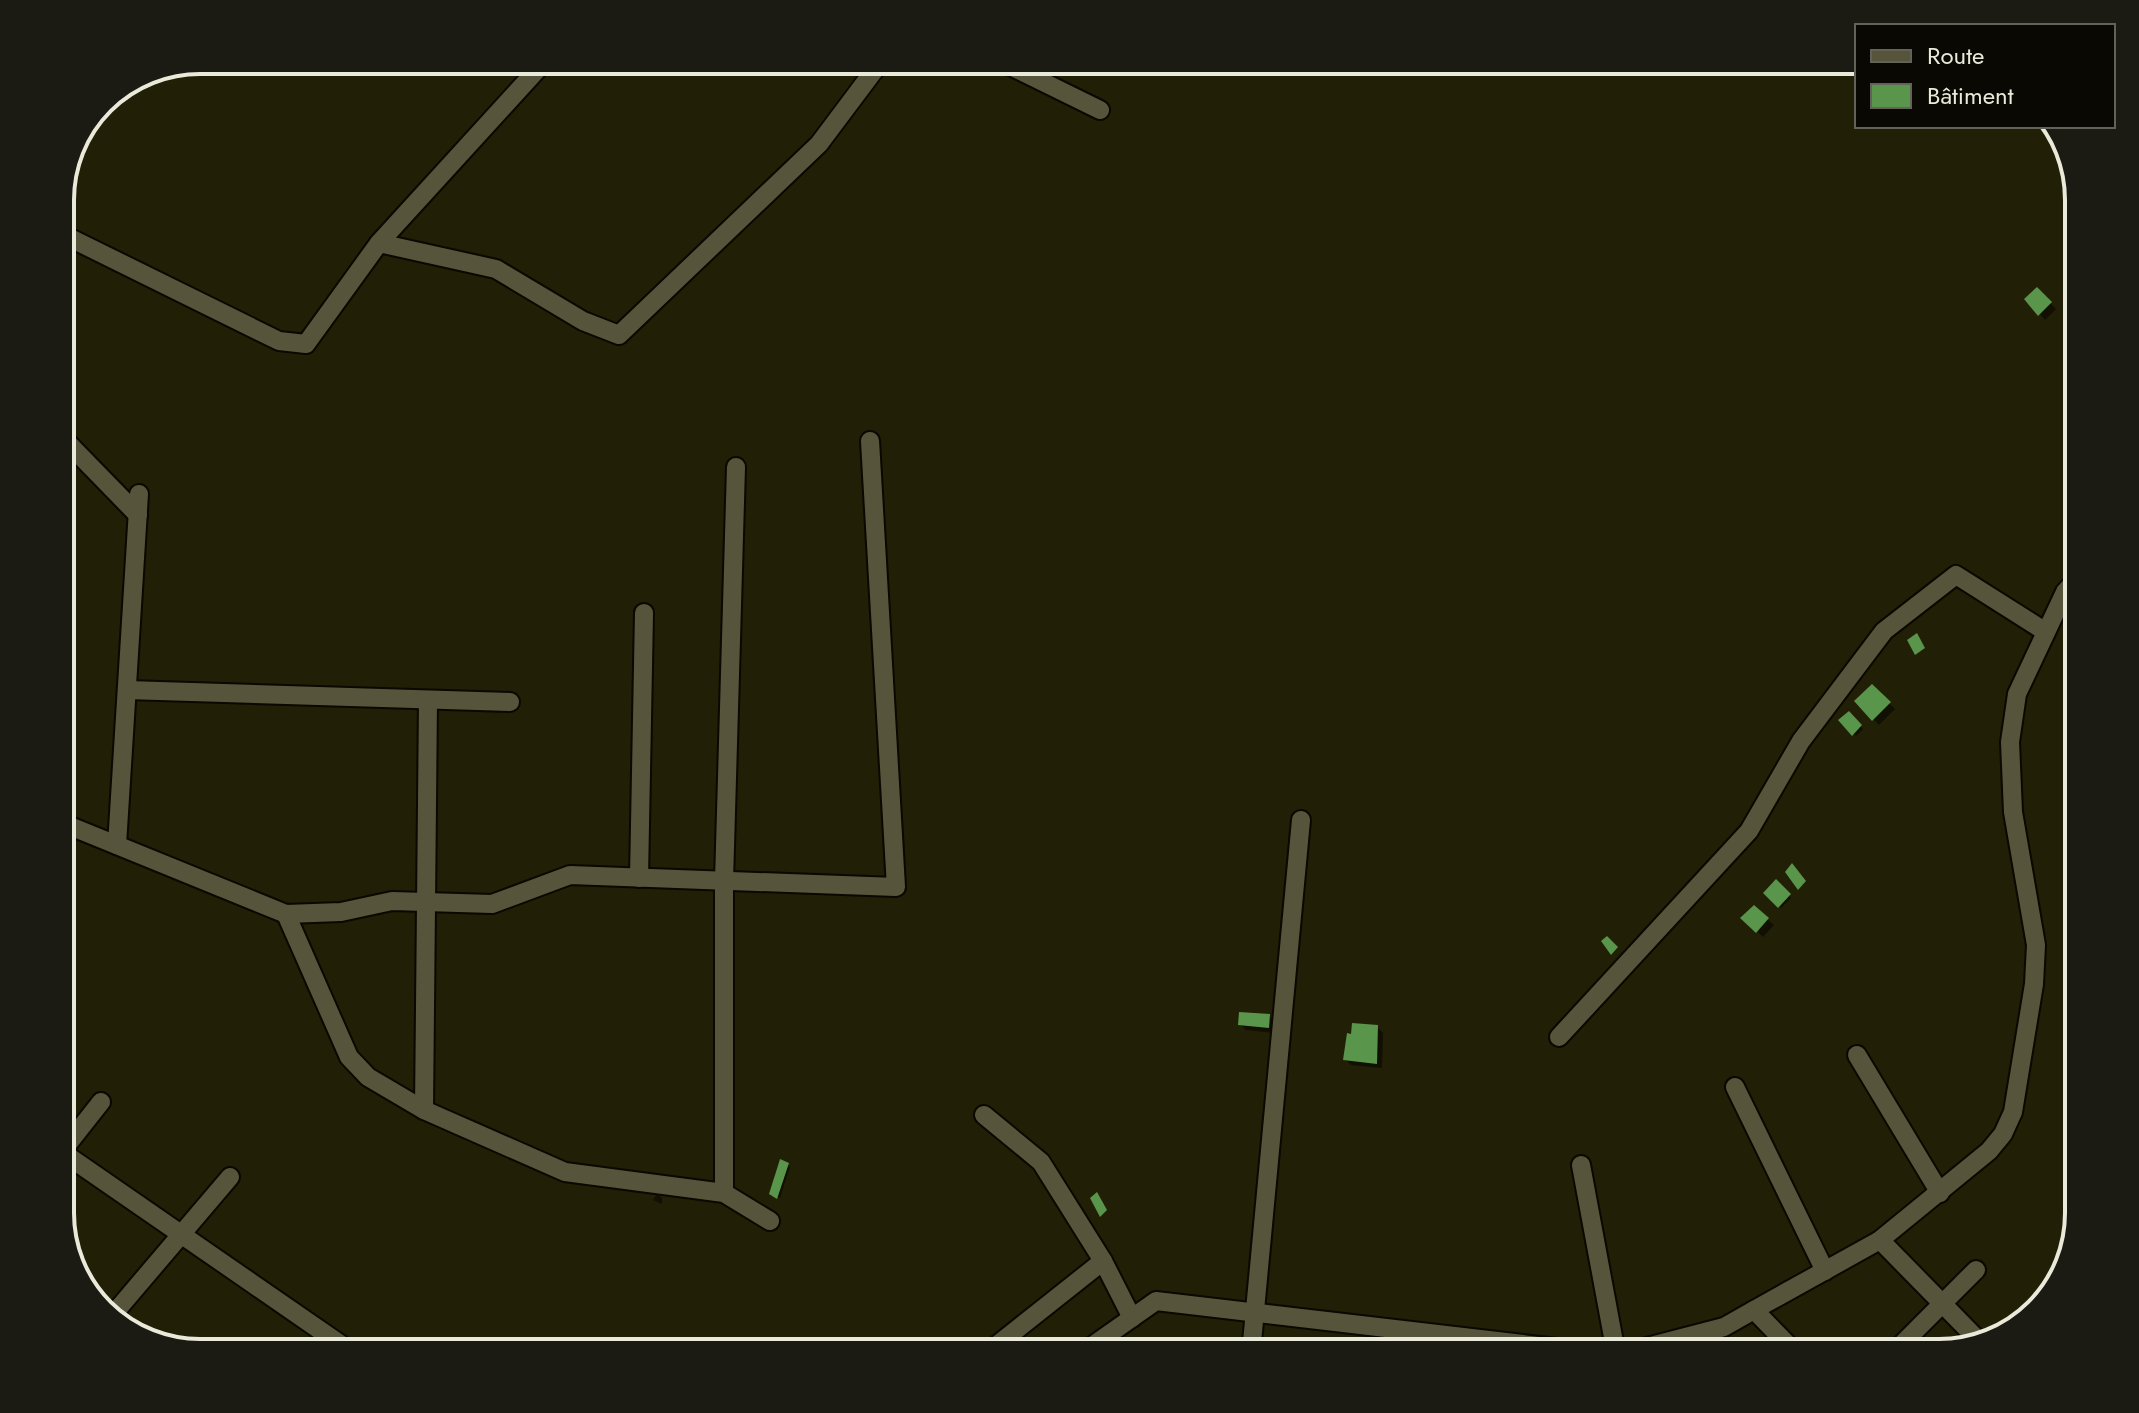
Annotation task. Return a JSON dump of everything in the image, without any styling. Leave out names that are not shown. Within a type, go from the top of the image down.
[{"type":"street","points":[[74,240],[279,341],[306,344],[379,243],[533,74]]},
{"type":"street","points":[[379,243],[496,269],[583,321],[619,335],[819,144],[872,74]]},
{"type":"street","points":[[1037,74],[1100,110]]},
{"type":"street","points":[[74,828],[286,914],[341,912],[392,901],[492,904],[570,875],[896,887],[870,441]]},
{"type":"street","points":[[74,449],[138,515]]},
{"type":"street","points":[[724,1193],[724,881],[736,467]]},
{"type":"street","points":[[117,845],[139,494]]},
{"type":"street","points":[[1559,1037],[1749,831],[1801,741],[1884,631],[1956,575],[2046,632]]},
{"type":"street","points":[[1678,1339],[1724,1327],[1880,1240],[1989,1151],[2003,1134],[2013,1112],[2034,984],[2036,945],[2013,812],[2010,742],[2017,694],[2065,592]]},
{"type":"street","points":[[639,878],[644,613]]},
{"type":"street","points":[[127,690],[510,702]]},
{"type":"street","points":[[424,1110],[428,700]]},
{"type":"street","points":[[1252,1339],[1301,820]]},
{"type":"street","points":[[286,914],[349,1057],[368,1077],[424,1110],[565,1172],[724,1193],[770,1221]]},
{"type":"street","points":[[1857,1055],[1940,1193]]},
{"type":"street","points":[[1735,1087],[1825,1271]]},
{"type":"street","points":[[74,1136],[101,1102]]},
{"type":"street","points":[[984,1115],[1041,1162],[1103,1261],[1132,1318]]},
{"type":"street","points":[[74,1162],[333,1339]]},
{"type":"street","points":[[1581,1165],[1613,1339]]},
{"type":"street","points":[[118,1308],[230,1177]]},
{"type":"street","points":[[1880,1240],[1973,1334]]},
{"type":"street","points":[[1005,1339],[1103,1261]]},
{"type":"street","points":[[1907,1339],[1976,1270]]},
{"type":"street","points":[[1102,1339],[1156,1301],[1478,1339]]},
{"type":"street","points":[[1754,1310],[1782,1339]]},
{"type":"street","points":[[1408,1339],[1409,1331]]},
{"type":"building","points":[[2037,287],[2052,302],[2038,316],[2024,299]]},
{"type":"building","points":[[1917,633],[1925,648],[1915,655],[1907,640]]},
{"type":"building","points":[[1872,684],[1891,702],[1872,721],[1854,701]]},
{"type":"building","points":[[1849,711],[1862,725],[1852,736],[1838,720]]},
{"type":"building","points":[[1792,863],[1806,881],[1798,890],[1785,872]]},
{"type":"building","points":[[1776,879],[1791,894],[1778,908],[1763,893]]},
{"type":"building","points":[[1754,905],[1769,918],[1756,933],[1740,918]]},
{"type":"building","points":[[1607,936],[1618,947],[1611,955],[1601,941]]},
{"type":"building","points":[[1239,1012],[1270,1014],[1269,1028],[1238,1025]]},
{"type":"building","points":[[1352,1023],[1378,1025],[1377,1064],[1343,1060],[1347,1033],[1351,1034]]},
{"type":"building","points":[[780,1159],[789,1163],[777,1199],[769,1194]]},
{"type":"building","points":[[1097,1192],[1107,1210],[1100,1217],[1090,1198]]}]
